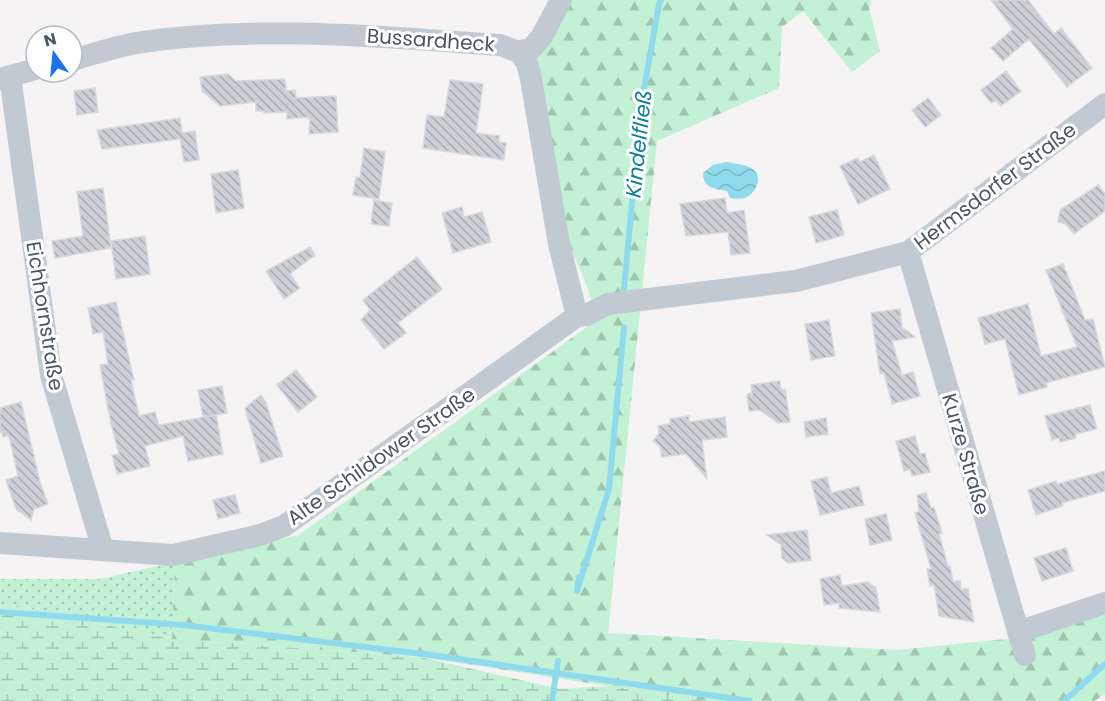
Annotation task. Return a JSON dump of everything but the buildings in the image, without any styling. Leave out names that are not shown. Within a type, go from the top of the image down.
[{"type":"street","points":[[519,52],[531,48],[542,36],[561,0]]},
{"type":"street","name":"Bussardheck","points":[[84,57],[141,42],[213,35],[273,33],[357,35],[500,45],[519,52],[527,63],[531,79],[559,244],[577,316]]},
{"type":"street","points":[[5,77],[24,72]]},
{"type":"street","name":"Eichhornstraße","points":[[5,77],[51,375],[103,550]]},
{"type":"street","name":"Hermsdorfer Straße","points":[[638,300],[796,281],[908,252],[1105,104]]},
{"type":"street","name":"Kurze Straße","points":[[908,252],[1025,655]]},
{"type":"street","name":"Alte Schildower Straße","points":[[0,543],[173,555],[260,535],[284,526],[577,316],[586,315],[608,304],[638,300]]},
{"type":"street","points":[[1018,632],[1105,603]]},
{"type":"green space","points":[[571,0],[871,0],[869,8],[880,51],[852,72],[803,11],[782,27],[779,88],[657,141],[608,633],[897,650],[1016,638],[1105,611],[1105,694],[1094,701],[706,701],[420,657],[172,639],[175,562],[299,535],[598,319],[569,245],[536,57]]},
{"type":"green space","points":[[175,562],[172,639],[0,604],[0,579],[100,579]]},
{"type":"green space","points":[[0,604],[172,639],[420,657],[560,689],[610,686],[706,701],[0,701]]},
{"type":"water","points":[[726,162],[748,166],[757,174],[757,186],[749,196],[741,199],[730,198],[727,191],[707,185],[703,173],[713,165]]},
{"type":"waterway","name":"Kindelfließ","points":[[624,289],[641,106],[661,0]]},
{"type":"waterway","name":"Kindelfließ","points":[[579,577],[577,591],[609,489],[624,327]]},
{"type":"waterway","points":[[0,612],[183,625],[431,655],[750,701]]},
{"type":"waterway","name":"Kindelfließ","points":[[552,701],[558,661]]},
{"type":"waterway","points":[[1064,701],[1105,664]]}]
